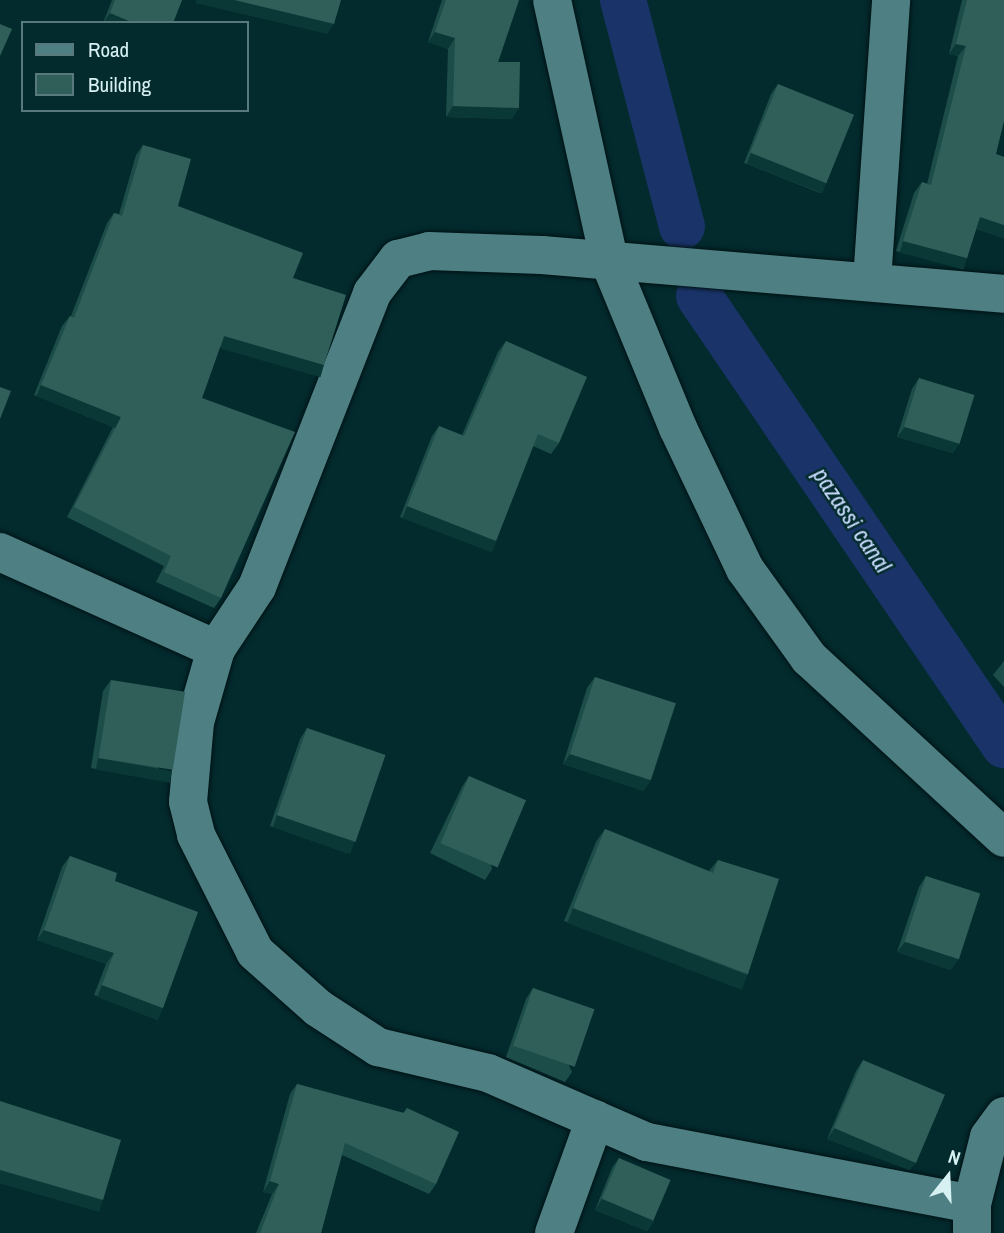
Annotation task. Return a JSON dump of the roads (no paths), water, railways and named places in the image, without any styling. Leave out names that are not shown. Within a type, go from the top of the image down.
[{"type":"street","points":[[552,0],[610,263],[678,428],[746,569],[809,658],[1004,838]]},
{"type":"street","points":[[872,281],[891,0]]},
{"type":"street","points":[[1004,294],[907,288],[872,281],[429,251],[398,259],[383,274],[324,408],[257,587],[216,649],[195,722],[188,802],[196,835],[255,952],[318,1008],[378,1047],[488,1073],[647,1142],[972,1218],[989,1137],[1004,1116]]},
{"type":"street","points":[[0,552],[216,649]]},
{"type":"street","points":[[554,1233],[595,1119]]},
{"type":"waterway","name":"pazassi canal","points":[[623,0],[682,226]]},
{"type":"waterway","name":"pazassi canal","points":[[699,296],[1004,745]]}]
